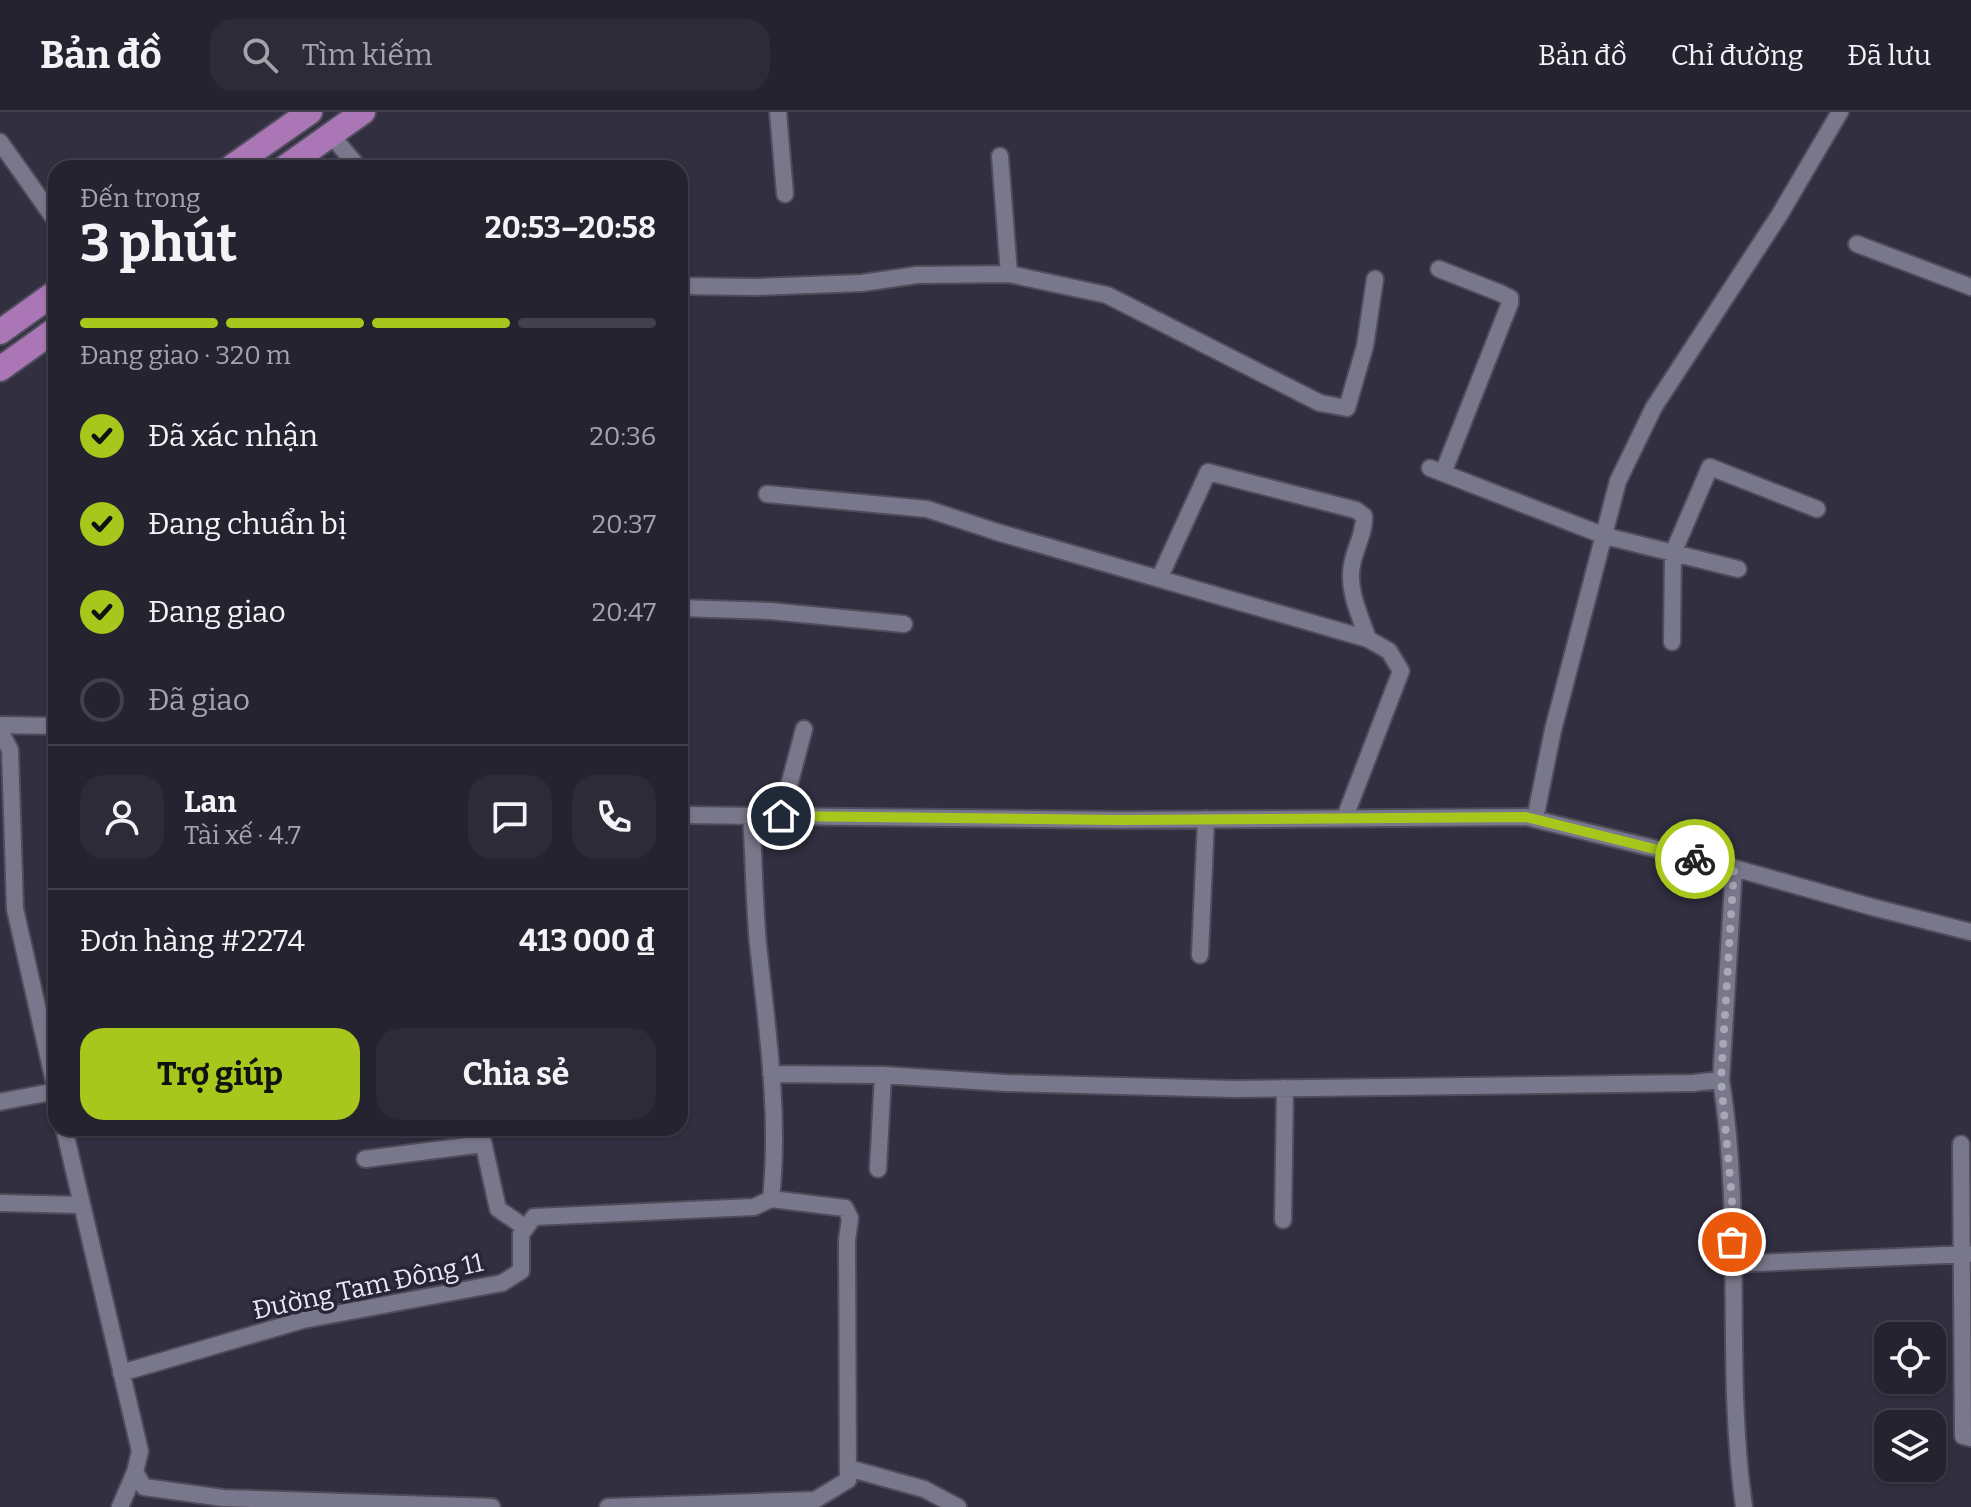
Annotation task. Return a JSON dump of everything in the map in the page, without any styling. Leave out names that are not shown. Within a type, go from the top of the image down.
[{"type":"main road","points":[[241,160],[310,112]]},
{"type":"main road","points":[[295,160],[363,112]]},
{"type":"main road","points":[[0,332],[48,298]]},
{"type":"main road","points":[[0,369],[48,335]]},
{"type":"street","points":[[778,112],[785,194]]},
{"type":"street","points":[[1535,819],[1553,730],[1618,481],[1654,407],[1780,214],[1840,112]]},
{"type":"street","points":[[331,135],[352,160]]},
{"type":"street","points":[[0,142],[48,210]]},
{"type":"street","points":[[1000,156],[1009,274]]},
{"type":"street","points":[[1857,244],[1971,287]]},
{"type":"street","points":[[1439,269],[1500,293],[1510,298],[1510,303],[1436,470],[1605,536],[1738,569]]},
{"type":"street","points":[[688,286],[862,283],[917,275],[1009,274],[1107,295],[1320,403],[1347,408],[1365,346],[1375,279]]},
{"type":"street","points":[[1672,642],[1673,553],[1710,467],[1817,509]]},
{"type":"street","points":[[1159,579],[1208,472],[1356,510],[1364,516],[1365,526],[1351,568],[1353,594],[1368,639]]},
{"type":"street","points":[[767,494],[927,509],[1368,639],[1389,651],[1401,671],[1345,817]]},
{"type":"street","points":[[688,608],[770,611],[904,624]]},
{"type":"street","points":[[48,726],[0,728],[10,750],[15,909],[48,1055]]},
{"type":"street","points":[[781,816],[804,729]]},
{"type":"street","points":[[688,815],[1206,819],[1526,817],[1734,868],[1971,932]]},
{"type":"street","points":[[751,816],[758,938],[771,1074],[771,1199]]},
{"type":"street","points":[[1200,955],[1206,819]]},
{"type":"street","points":[[1734,868],[1721,1080],[1732,1199],[1736,1407],[1744,1507]]},
{"type":"street","points":[[771,1074],[883,1075],[1006,1083],[1285,1088],[1693,1083],[1721,1080]]},
{"type":"street","points":[[878,1169],[883,1075]]},
{"type":"street","points":[[1283,1220],[1285,1088]]},
{"type":"street","points":[[0,1102],[48,1092]]},
{"type":"street","points":[[66,1136],[140,1451],[120,1507]]},
{"type":"street","points":[[365,1159],[481,1136],[498,1209],[526,1228],[534,1217],[754,1207],[771,1199],[845,1208],[850,1218],[847,1240],[848,1480],[815,1500],[608,1507]]},
{"type":"street","points":[[1961,1144],[1966,1254],[1963,1436],[1971,1438]]},
{"type":"street","points":[[0,1203],[81,1205]]},
{"type":"street","name":"Đường Tam Đông 11","points":[[121,1373],[303,1320],[502,1283],[521,1271],[521,1234],[526,1228]]},
{"type":"street","points":[[1733,1264],[1966,1254]]},
{"type":"street","points":[[848,1468],[924,1489],[958,1507]]},
{"type":"street","points":[[135,1472],[144,1487],[223,1498],[492,1507]]},
{"type":"way so far","points":[[1695,859],[1734,868],[1721,1080],[1732,1199],[1732,1242]]},
{"type":"route","points":[[781,816],[1120,820],[1526,817],[1695,859]]}]
